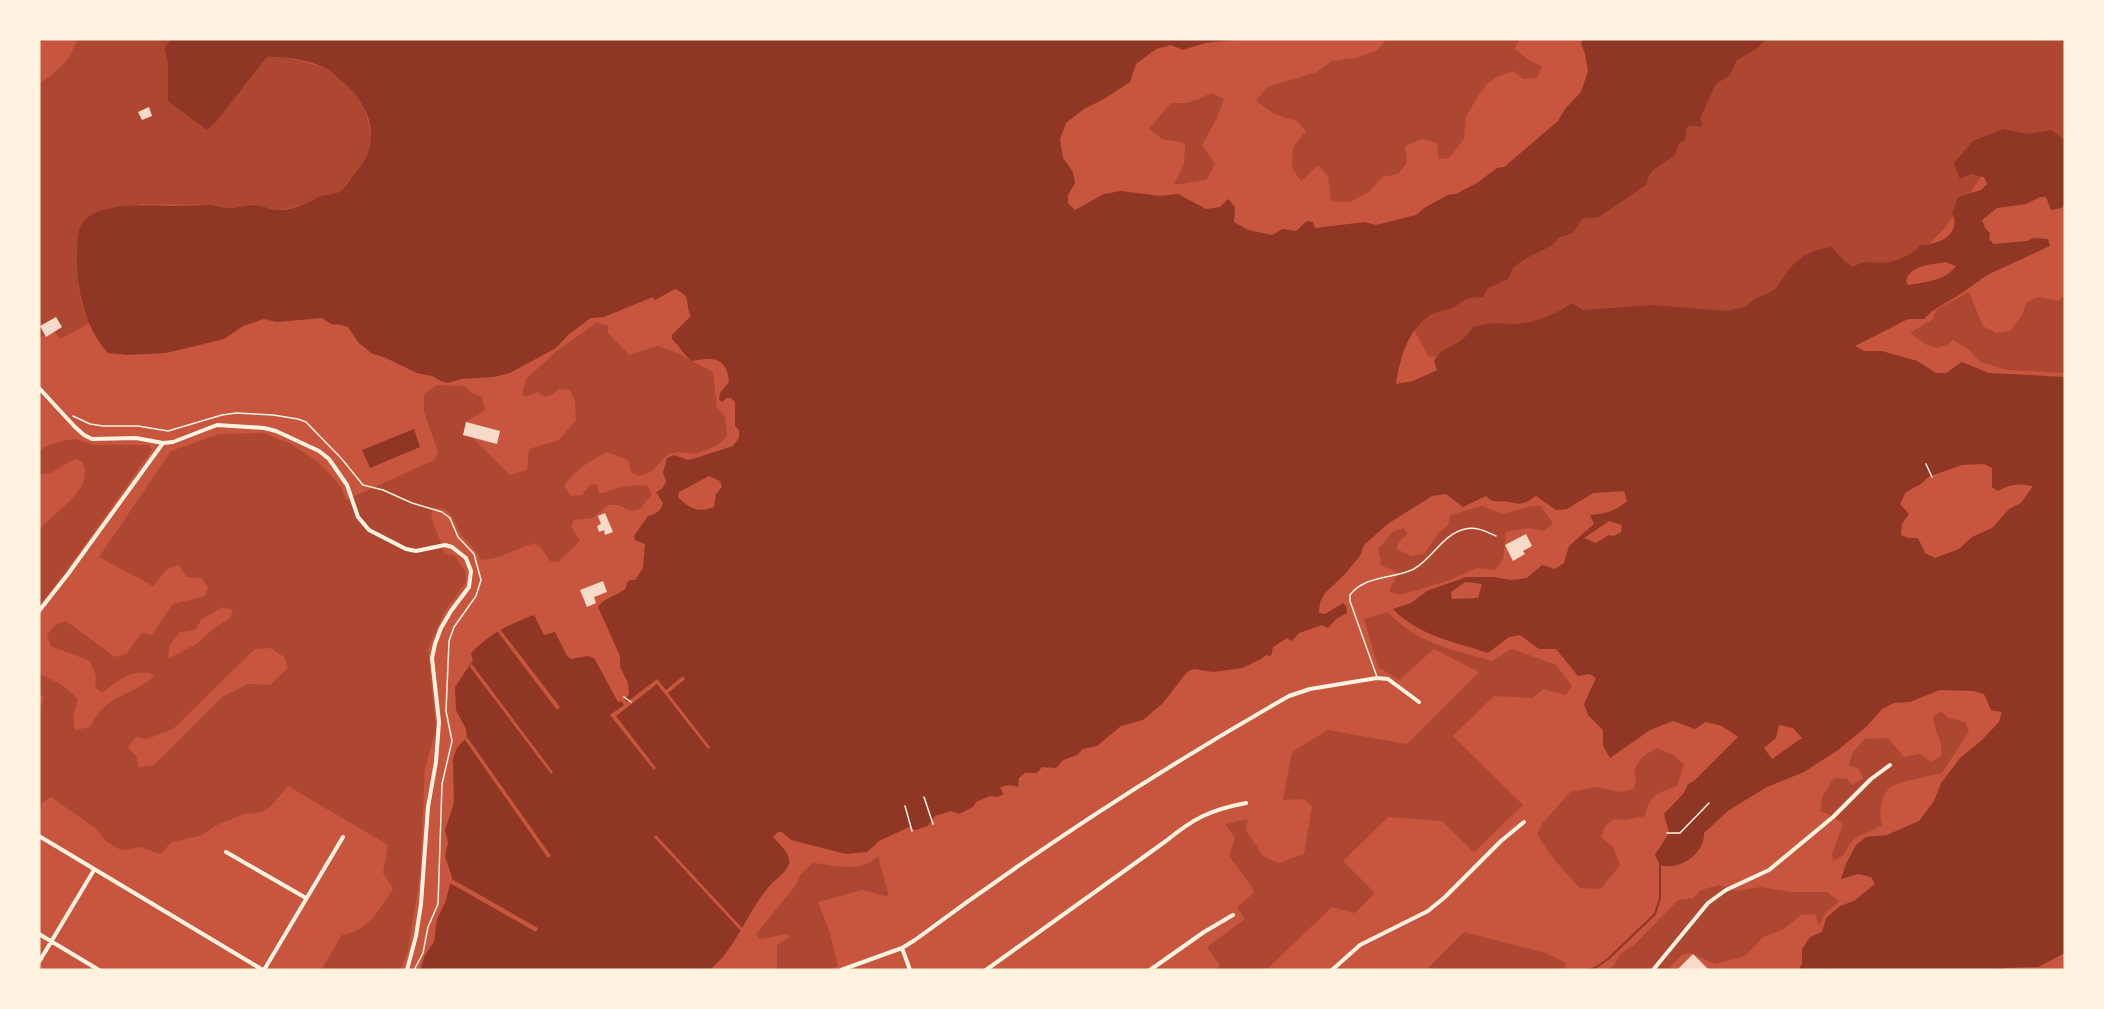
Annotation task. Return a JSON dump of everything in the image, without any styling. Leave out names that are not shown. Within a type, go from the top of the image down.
[{"type":"street","points":[[39,388],[84,435],[101,440],[136,438],[163,442],[181,440],[217,425],[276,431],[319,451],[329,459],[347,484],[358,517],[369,530],[406,549],[416,551],[445,545],[452,547],[466,558],[471,571],[469,587],[441,628],[432,658],[439,722],[436,762],[428,807],[421,904],[407,970]]},
{"type":"street","points":[[39,611],[86,550],[163,442]]},
{"type":"street","points":[[841,970],[902,948],[1089,817],[1284,699],[1310,688],[1377,678],[1388,679],[1419,702]]},
{"type":"street","points":[[1653,970],[1708,903],[1726,890],[1769,870],[1839,812],[1871,779],[1890,765]]},
{"type":"street","points":[[986,970],[1194,819],[1215,810],[1246,803]]},
{"type":"street","points":[[1332,970],[1360,945],[1428,911],[1524,822]]},
{"type":"street","points":[[39,836],[263,970],[343,837]]},
{"type":"street","points":[[226,852],[306,898]]},
{"type":"street","points":[[39,962],[94,870]]},
{"type":"street","points":[[1150,970],[1204,932],[1233,915]]},
{"type":"street","points":[[39,934],[99,970]]},
{"type":"street","points":[[902,948],[910,970]]},
{"type":"lane","points":[[1377,678],[1350,601],[1350,595],[1354,589],[1375,579],[1413,569],[1449,537],[1466,528],[1497,536]]},
{"type":"path","points":[[68,411],[90,424],[138,426],[163,431],[236,413],[262,413],[302,420],[341,458],[363,485],[442,512],[450,518],[458,537],[474,554],[481,580],[476,596],[454,627],[449,641],[446,711],[452,741],[442,783],[438,904],[428,927],[423,953],[414,970]]},
{"type":"path","points":[[1926,464],[1932,477]]},
{"type":"path","points":[[624,697],[631,702]]},
{"type":"path","points":[[924,797],[933,824]]},
{"type":"path","points":[[1667,833],[1680,833],[1709,803]]},
{"type":"path","points":[[905,806],[912,831]]},
{"type":"shaded area","points":[[80,39],[171,39],[165,47],[168,64],[168,101],[243,88],[267,57],[279,56],[326,68],[352,88],[364,106],[372,137],[368,153],[363,164],[347,182],[345,188],[336,194],[324,195],[310,203],[295,207],[278,210],[252,204],[233,208],[215,205],[142,204],[81,225],[78,249],[79,288],[81,301],[90,323],[60,339],[53,330],[39,338],[39,84],[63,64]]},
{"type":"shaded area","points":[[171,39],[1245,39],[1205,43],[1183,50],[1171,45],[1156,49],[1136,64],[1130,82],[1084,109],[1066,123],[1060,139],[1063,158],[1073,172],[1075,183],[1068,195],[1068,203],[1075,210],[1104,194],[1121,191],[1160,196],[1178,194],[1206,209],[1220,207],[1228,199],[1235,207],[1234,222],[1248,230],[1272,235],[1283,229],[1296,231],[1307,221],[1313,222],[1315,228],[1365,222],[1376,225],[1416,215],[1448,195],[1456,194],[1477,183],[1497,168],[1504,167],[1558,121],[1565,109],[1581,92],[1588,71],[1581,43],[1583,39],[1766,39],[1756,49],[1737,60],[1730,75],[1716,84],[1700,118],[1703,124],[1700,127],[1690,125],[1687,127],[1686,138],[1679,143],[1675,155],[1653,170],[1646,185],[1599,217],[1582,219],[1573,233],[1560,237],[1551,246],[1523,260],[1514,267],[1508,279],[1488,288],[1483,297],[1467,299],[1421,322],[1408,341],[1400,362],[1396,384],[1413,381],[1437,370],[1434,361],[1438,356],[1464,338],[1473,327],[1479,325],[1531,322],[1572,303],[1583,310],[1652,305],[1725,311],[1746,307],[1752,301],[1774,290],[1794,264],[1805,255],[1818,250],[1832,247],[1844,261],[1853,267],[1864,263],[1887,263],[1898,260],[1921,245],[1935,243],[1947,237],[1954,227],[1952,213],[1958,197],[1981,190],[1987,184],[1984,177],[1971,174],[1960,179],[1954,163],[1973,141],[2003,129],[2026,134],[2051,130],[2065,140],[2065,203],[2062,208],[2051,210],[2046,197],[2040,197],[2026,204],[1997,208],[1982,220],[1990,233],[1989,239],[1994,244],[2027,241],[2034,238],[2048,239],[2050,246],[1987,275],[1932,311],[1924,319],[1908,319],[1855,346],[1864,351],[1882,351],[1917,361],[1936,373],[1946,373],[1962,362],[1989,373],[2065,377],[2065,953],[2038,967],[2001,970],[1799,970],[1802,963],[1802,949],[1810,937],[1822,932],[1826,918],[1840,906],[1854,901],[1875,884],[1871,877],[1858,874],[1841,879],[1856,845],[1866,837],[1887,835],[1919,821],[1934,801],[1941,783],[1960,758],[1999,722],[2002,712],[1991,710],[1984,694],[1973,691],[1940,690],[1910,702],[1894,703],[1882,709],[1867,726],[1838,750],[1804,772],[1767,787],[1729,810],[1704,833],[1700,847],[1690,859],[1675,865],[1660,865],[1655,855],[1669,833],[1664,814],[1684,793],[1688,784],[1694,781],[1738,737],[1722,726],[1706,722],[1695,729],[1673,721],[1650,730],[1610,758],[1603,746],[1603,730],[1588,715],[1584,704],[1596,678],[1590,674],[1578,676],[1556,649],[1539,649],[1520,635],[1509,637],[1488,653],[1425,631],[1413,625],[1393,609],[1411,603],[1427,591],[1466,577],[1511,580],[1527,578],[1542,565],[1555,569],[1564,563],[1569,546],[1594,524],[1590,515],[1601,514],[1619,507],[1627,501],[1624,491],[1593,493],[1567,509],[1556,510],[1536,496],[1519,504],[1494,501],[1486,496],[1463,507],[1446,494],[1432,496],[1389,523],[1364,545],[1360,556],[1325,593],[1320,602],[1319,613],[1325,614],[1343,603],[1347,613],[1336,619],[1328,628],[1322,625],[1299,633],[1292,641],[1287,638],[1273,647],[1271,656],[1266,655],[1242,668],[1213,672],[1194,669],[1187,672],[1163,703],[1143,720],[1121,726],[1097,746],[1083,749],[1077,755],[1063,760],[1056,768],[1042,767],[1037,773],[1025,773],[1019,778],[1018,787],[1000,788],[1004,794],[997,797],[990,796],[976,802],[973,807],[959,814],[951,811],[935,816],[928,826],[915,830],[909,827],[879,841],[867,852],[846,854],[791,840],[782,832],[778,832],[773,837],[789,857],[789,864],[767,889],[727,952],[710,970],[420,970],[425,955],[434,942],[437,919],[445,903],[452,877],[445,856],[448,843],[445,830],[454,803],[453,759],[457,748],[467,737],[466,729],[456,710],[455,687],[473,660],[471,653],[500,630],[534,615],[544,635],[555,632],[567,656],[571,659],[588,656],[594,658],[618,702],[624,701],[629,694],[628,683],[620,667],[620,656],[598,607],[626,588],[627,583],[635,580],[643,568],[645,544],[635,540],[634,536],[648,516],[658,512],[662,506],[663,503],[656,492],[662,489],[666,482],[663,472],[667,458],[674,455],[688,460],[699,457],[733,446],[739,438],[739,430],[735,426],[735,402],[731,398],[722,402],[719,399],[720,393],[729,382],[728,374],[722,363],[718,361],[706,359],[692,361],[672,339],[672,335],[691,316],[686,298],[675,289],[655,300],[653,297],[604,317],[591,318],[569,334],[556,348],[510,373],[494,377],[461,379],[448,383],[417,373],[371,353],[358,342],[348,327],[331,324],[322,318],[277,322],[264,319],[243,326],[224,339],[166,353],[127,355],[108,353],[89,323],[79,289],[78,238],[81,225],[88,217],[110,208],[136,205],[212,205],[234,208],[255,205],[276,210],[290,209],[321,196],[339,192],[365,160],[370,148],[370,122],[359,99],[350,88],[327,69],[289,58],[267,57],[216,122],[207,130],[168,101],[168,64],[165,47]],"holes":[[[1946,262],[1956,266],[1940,278],[1908,285],[1906,281],[1909,275],[1922,266]],[[1984,464],[1992,468],[1992,487],[1998,491],[2015,485],[2033,486],[2021,503],[2009,509],[1992,528],[1972,537],[1959,549],[1935,558],[1925,553],[1918,538],[1901,535],[1902,524],[1909,514],[1900,504],[1906,492],[1921,484],[1928,477],[1962,465]],[[709,476],[720,481],[722,487],[716,494],[714,507],[708,509],[694,509],[678,497],[679,492]],[[1609,521],[1622,525],[1621,532],[1614,536],[1609,535],[1596,543],[1584,538]],[[1465,582],[1482,584],[1478,598],[1452,599],[1451,592]],[[1779,725],[1793,728],[1802,738],[1772,759],[1764,748],[1776,738]]]},
{"type":"shaded area","points":[[1387,39],[1519,39],[1515,49],[1530,61],[1542,66],[1537,78],[1523,79],[1513,71],[1488,83],[1466,117],[1464,139],[1449,158],[1439,159],[1437,143],[1422,139],[1405,146],[1407,163],[1398,174],[1382,177],[1368,193],[1349,202],[1331,201],[1328,176],[1318,165],[1301,181],[1292,168],[1293,147],[1306,131],[1297,121],[1274,114],[1256,101],[1267,87],[1317,72],[1332,61],[1355,58],[1376,51]]},
{"type":"shaded area","points":[[1749,39],[2065,39],[2065,163],[1984,173],[1944,229],[1895,278],[1859,288],[1517,349],[1429,357],[1404,312]]},
{"type":"shaded area","points":[[1212,93],[1224,99],[1217,118],[1202,145],[1215,164],[1206,180],[1174,185],[1184,164],[1185,143],[1162,139],[1149,129],[1171,103],[1188,103]]},
{"type":"shaded area","points":[[1969,292],[1983,326],[1996,333],[2010,331],[2021,317],[2027,302],[2038,297],[2059,301],[2065,296],[2065,373],[2008,370],[1980,362],[1968,349],[1953,340],[1936,348],[1910,333],[1933,319],[1936,310]]},
{"type":"shaded area","points":[[597,322],[608,326],[608,333],[629,355],[657,346],[673,351],[713,372],[717,407],[725,417],[727,436],[718,445],[695,454],[678,452],[668,454],[651,472],[638,476],[631,472],[628,460],[607,452],[583,466],[564,486],[571,496],[582,495],[591,484],[597,485],[599,493],[641,485],[648,486],[652,494],[640,509],[630,511],[619,505],[608,505],[593,518],[574,520],[571,526],[580,541],[558,562],[550,561],[541,548],[534,543],[496,558],[481,560],[461,535],[451,515],[446,510],[434,507],[431,517],[445,554],[455,556],[465,571],[466,582],[444,613],[428,649],[436,730],[425,768],[420,876],[408,951],[400,970],[321,970],[342,935],[351,933],[366,924],[378,912],[393,889],[383,873],[388,845],[288,786],[271,806],[259,813],[244,814],[217,825],[200,836],[172,842],[160,854],[141,847],[121,850],[107,842],[95,828],[51,797],[43,802],[39,809],[39,710],[44,698],[39,693],[39,674],[61,684],[78,699],[73,716],[75,730],[90,727],[105,707],[146,683],[155,675],[140,673],[127,676],[102,693],[95,687],[96,676],[90,661],[51,646],[47,635],[55,625],[66,621],[115,657],[126,654],[142,633],[152,635],[173,604],[205,596],[208,588],[202,578],[187,577],[179,565],[167,569],[153,586],[99,557],[171,451],[219,434],[263,433],[291,444],[318,462],[342,489],[346,500],[434,460],[438,452],[424,412],[424,394],[437,385],[465,386],[471,393],[482,397],[485,410],[466,422],[463,435],[473,438],[510,475],[527,470],[529,449],[559,440],[576,420],[575,401],[570,390],[559,389],[545,397],[538,392],[525,397],[522,394],[526,379],[557,351]],"holes":[[[223,607],[233,610],[230,618],[198,643],[168,659],[169,646],[180,632],[195,630],[202,619]],[[271,648],[284,657],[288,668],[270,685],[248,684],[222,697],[154,765],[139,767],[136,756],[128,747],[136,737],[147,739],[173,729],[255,649]]]},
{"type":"shaded area","points":[[414,429],[420,447],[370,468],[362,450]]},
{"type":"shaded area","points":[[76,439],[94,445],[149,445],[152,450],[39,606],[39,530],[71,500],[83,482],[85,473],[83,462],[75,459],[50,473],[39,475],[39,451],[57,442]]},
{"type":"shaded area","points":[[1482,506],[1502,514],[1531,506],[1541,506],[1553,524],[1544,531],[1529,528],[1506,532],[1503,559],[1495,570],[1476,568],[1450,580],[1400,595],[1389,591],[1398,573],[1381,565],[1378,549],[1393,532],[1404,528],[1407,534],[1396,549],[1412,556],[1424,554],[1439,532],[1448,526],[1450,515]]},
{"type":"shaded area","points":[[1388,612],[1411,631],[1449,649],[1492,661],[1512,649],[1556,665],[1572,686],[1566,695],[1543,689],[1532,698],[1494,696],[1453,736],[1523,805],[1474,852],[1442,821],[1388,817],[1343,861],[1375,893],[1355,913],[1332,907],[1266,970],[1218,970],[1219,964],[1207,947],[1245,919],[1237,907],[1254,893],[1229,856],[1235,838],[1225,824],[1248,819],[1246,830],[1263,856],[1278,863],[1304,854],[1312,807],[1305,799],[1283,800],[1292,752],[1328,730],[1407,744],[1479,672],[1434,649],[1399,680],[1378,667],[1364,619]]},
{"type":"shaded area","points":[[1941,711],[1949,718],[1965,722],[1969,731],[1942,773],[1907,781],[1888,789],[1881,804],[1882,825],[1856,838],[1842,856],[1833,861],[1832,854],[1843,824],[1820,811],[1822,797],[1834,778],[1847,779],[1853,785],[1863,778],[1859,769],[1849,765],[1852,753],[1865,739],[1888,738],[1904,757],[1920,754],[1931,762],[1941,756],[1941,746],[1933,717]]},
{"type":"shaded area","points":[[1657,748],[1673,755],[1684,765],[1677,786],[1655,796],[1649,803],[1645,816],[1625,820],[1614,819],[1605,826],[1601,837],[1613,847],[1620,865],[1601,889],[1580,888],[1552,856],[1537,834],[1542,824],[1570,792],[1596,787],[1620,792],[1634,789],[1636,778],[1634,770],[1642,757]]},
{"type":"shaded area","points":[[878,856],[889,897],[862,890],[818,902],[829,930],[838,966],[828,970],[773,970],[777,966],[777,945],[790,937],[787,934],[760,939],[756,934],[796,885],[801,874],[813,863],[856,867],[871,862]]},
{"type":"shaded area","points":[[1719,885],[1736,891],[1761,887],[1791,892],[1828,892],[1839,902],[1825,913],[1819,926],[1815,914],[1801,915],[1784,929],[1763,937],[1745,956],[1715,964],[1691,953],[1681,955],[1668,970],[1608,970],[1615,964],[1619,955],[1635,944],[1678,900],[1693,898],[1701,890]]},
{"type":"shaded area","points":[[1464,932],[1546,953],[1566,963],[1565,970],[1426,970]]},
{"type":"pier","points":[[500,629],[560,707],[557,710],[497,631]]},
{"type":"pier","points":[[471,663],[553,772],[551,774],[470,667]]},
{"type":"pier","points":[[683,676],[685,679],[668,693],[710,747],[708,749],[657,684],[616,716],[656,768],[654,770],[610,715],[624,705],[621,700],[623,698],[627,702],[657,679],[666,690]]},
{"type":"pier","points":[[467,737],[551,856],[548,858],[465,740]]},
{"type":"pier","points":[[656,835],[743,929],[741,931],[654,837]]},
{"type":"pier","points":[[450,878],[538,928],[536,932],[448,882]]},
{"type":"building","points":[[149,107],[152,116],[142,120],[138,112]]},
{"type":"building","points":[[56,317],[62,327],[46,337],[40,326]]},
{"type":"building","points":[[466,422],[500,431],[497,444],[463,435]]},
{"type":"building","points":[[605,513],[613,532],[605,535],[604,530],[599,532],[597,526],[601,524],[598,516]]},
{"type":"building","points":[[1526,534],[1532,546],[1523,551],[1525,554],[1513,561],[1505,545]]},
{"type":"building","points":[[603,581],[607,592],[594,597],[596,603],[587,607],[580,590]]},
{"type":"building","points":[[1693,954],[1709,970],[1677,970]]},
{"type":"waterway","points":[[1586,970],[1595,968],[1608,959],[1655,914],[1660,898],[1660,865]]},
{"type":"waterway","points":[[1566,970],[1576,970]]}]
